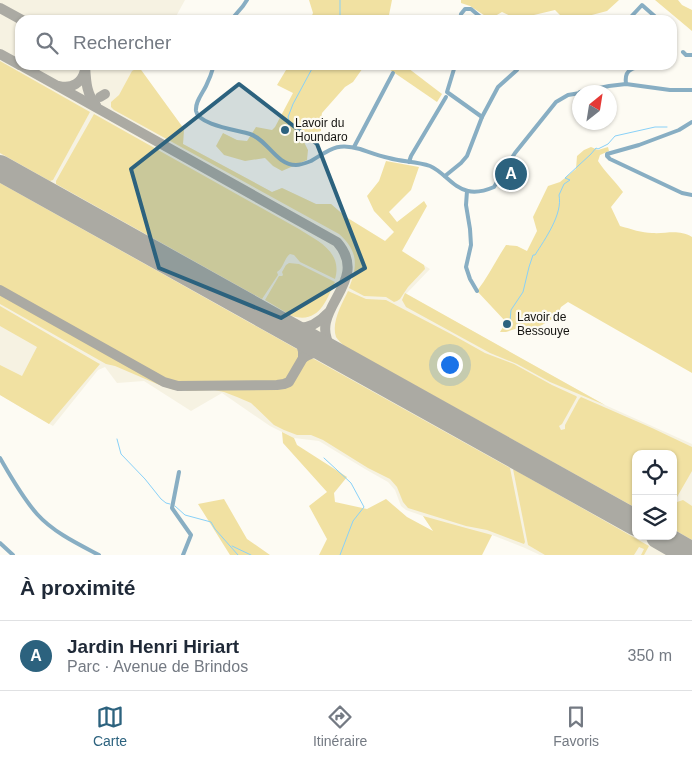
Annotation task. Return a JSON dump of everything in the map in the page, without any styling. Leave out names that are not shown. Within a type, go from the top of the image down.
[{"type":"street","points":[[235,15],[247,0]]},
{"type":"street","points":[[633,15],[642,5],[653,15]]},
{"type":"street","points":[[461,15],[465,9],[471,10],[478,15]]},
{"type":"street","points":[[683,52],[686,55],[692,55]]},
{"type":"street","points":[[212,70],[196,104],[196,113],[199,117],[211,123],[253,135],[281,159],[290,164],[299,166],[334,148],[344,145],[388,158],[424,164],[445,176],[462,190],[475,192],[490,189],[494,186],[515,153],[556,102],[561,98],[572,95]]},
{"type":"street","points":[[454,70],[448,92],[482,117]]},
{"type":"street","points":[[445,176],[467,156],[482,117],[498,87],[516,70]]},
{"type":"street","points":[[626,84],[627,73],[630,70]]},
{"type":"street","points":[[354,147],[393,73]]},
{"type":"street","points":[[617,85],[626,84],[670,90],[692,90]]},
{"type":"street","points":[[409,162],[446,97]]},
{"type":"street","points":[[692,122],[679,130],[631,148],[607,154],[610,159],[682,193],[692,195]]},
{"type":"street","points":[[468,191],[466,205],[471,245],[466,266],[470,279],[477,291]]},
{"type":"street","points":[[0,458],[20,491],[38,514],[60,532],[99,555]]},
{"type":"street","points":[[180,472],[172,508],[191,535],[183,555]]},
{"type":"street","points":[[0,543],[13,555]]},
{"type":"street","points":[[84,555],[88,550]]},
{"type":"highlighted area","points":[[239,84],[317,144],[365,268],[281,318],[159,268],[131,169]]},
{"type":"shaded area","points":[[0,0],[185,0],[177,15],[15,15],[15,70],[140,70],[184,129],[183,144],[272,192],[282,188],[316,204],[331,204],[346,217],[430,269],[406,294],[605,405],[692,444],[692,555],[540,555],[492,535],[482,555],[434,532],[423,516],[406,510],[401,506],[395,490],[388,482],[319,441],[294,438],[270,426],[222,393],[191,411],[144,381],[117,383],[105,367],[98,370],[53,426],[0,395]]},
{"type":"shaded area","points":[[309,0],[392,0],[389,15],[312,15]]},
{"type":"shaded area","points":[[461,0],[619,0],[607,11],[592,15],[560,15],[555,10],[534,15],[508,15],[502,12],[497,15],[484,15],[470,6],[461,3]]},
{"type":"shaded area","points":[[655,0],[678,0],[682,5],[692,10],[692,31],[677,18],[677,15],[673,15]]},
{"type":"shaded area","points":[[0,61],[90,112],[53,180],[50,181],[0,153]]},
{"type":"shaded area","points":[[141,70],[184,129],[183,144],[272,192],[282,188],[316,204],[331,204],[346,217],[385,241],[394,232],[374,211],[367,196],[379,181],[386,161],[419,167],[411,190],[389,212],[397,222],[424,201],[427,206],[402,251],[424,265],[425,269],[408,287],[400,299],[394,302],[386,297],[364,296],[349,288],[355,265],[353,252],[339,234],[111,107],[111,102],[119,95],[132,71]]},
{"type":"shaded area","points":[[286,70],[361,70],[353,82],[345,87],[322,113],[321,131],[302,138],[308,150],[307,160],[282,171],[265,158],[245,161],[224,155],[216,146],[223,133],[237,140],[247,141],[256,127],[272,130],[275,127],[293,93],[277,85]]},
{"type":"shaded area","points":[[390,70],[411,70],[442,94],[437,102]]},
{"type":"shaded area","points":[[94,114],[314,238],[332,254],[337,270],[335,279],[300,262],[294,255],[290,254],[277,272],[278,275],[262,299],[56,184]]},
{"type":"shaded area","points":[[591,147],[598,150],[608,147],[609,151],[600,155],[598,161],[623,192],[611,207],[620,226],[644,232],[677,232],[692,237],[692,373],[568,302],[561,307],[557,316],[532,331],[518,328],[500,332],[506,322],[477,291],[506,245],[517,246],[527,251],[537,231],[533,217],[548,186],[560,182],[576,169],[577,156]]},
{"type":"shaded area","points":[[0,183],[300,351],[298,363],[293,373],[285,382],[279,383],[173,383],[0,288]]},
{"type":"shaded area","points":[[289,263],[299,264],[335,282],[325,303],[315,314],[309,317],[292,316],[265,300]]},
{"type":"shaded area","points":[[348,291],[366,299],[386,300],[485,353],[514,364],[576,396],[562,424],[559,426],[561,430],[565,429],[565,425],[581,397],[692,447],[692,471],[677,497],[677,450],[632,450],[632,506],[344,346],[336,337],[335,325]]},
{"type":"shaded area","points":[[0,292],[164,384],[175,388],[174,390],[106,364],[0,304]]},
{"type":"shaded area","points":[[405,293],[605,405],[550,382],[517,364],[490,353],[406,307],[402,300]]},
{"type":"shaded area","points":[[0,306],[100,364],[49,424],[0,395],[0,365],[22,376],[37,347],[0,326]]},
{"type":"shaded area","points":[[308,358],[314,359],[510,468],[524,544],[487,530],[466,526],[408,508],[403,502],[397,487],[390,479],[368,468],[323,440],[311,435],[297,435],[284,430],[274,425],[251,403],[224,392],[214,390],[187,391],[184,388],[284,387],[292,381],[301,364]]},
{"type":"shaded area","points":[[282,432],[294,438],[297,445],[347,477],[334,493],[335,502],[367,509],[386,499],[407,517],[433,531],[423,516],[492,535],[482,555],[319,555],[327,539],[309,506],[327,492],[283,443]]},
{"type":"shaded area","points":[[513,469],[632,536],[632,540],[638,540],[649,546],[644,555],[641,555],[644,549],[639,547],[634,555],[545,555],[528,545]]},
{"type":"shaded area","points":[[224,499],[247,539],[270,555],[230,555],[198,504]]},
{"type":"shaded area","points":[[683,500],[692,506],[692,540],[677,531],[677,502]]},
{"type":"waterway","points":[[340,0],[340,15]]},
{"type":"waterway","points":[[285,130],[289,124],[288,117],[293,104],[311,70]]},
{"type":"waterway","points":[[508,323],[511,310],[523,292],[533,255],[535,255],[544,242],[556,218],[560,202],[559,195],[564,184],[570,180],[565,178],[596,148],[598,149],[608,144],[615,136],[655,127],[667,127]]},
{"type":"waterway","points":[[117,439],[121,454],[161,499],[170,504]]},
{"type":"waterway","points":[[324,458],[351,483],[364,507],[353,521],[340,555]]},
{"type":"waterway","points":[[175,506],[185,515],[211,522],[238,555]]},
{"type":"waterway","points":[[232,546],[251,555]]},
{"type":"taxiway","points":[[0,8],[15,16]]},
{"type":"taxiway","points":[[0,54],[15,62]]},
{"type":"taxiway","points":[[29,70],[337,242],[346,257],[347,271],[344,284],[326,322],[326,335],[332,349],[343,360]]},
{"type":"taxiway","points":[[85,70],[88,91],[96,105]]},
{"type":"taxiway","points":[[59,86],[68,87],[76,84],[84,75],[85,70]]},
{"type":"taxiway","points":[[100,97],[105,94]]},
{"type":"taxiway","points":[[0,290],[164,382],[178,386],[277,385],[289,382],[303,358],[303,351],[297,336],[285,328]]},
{"type":"taxiway","points":[[285,326],[303,328],[314,324],[328,313]]},
{"type":"taxiway","points":[[303,358],[320,352],[337,357]]},
{"type":"runway","points":[[0,168],[632,521]]},
{"type":"runway","points":[[666,540],[692,555]]},
{"type":"place","name":"Lavoir du Houndaro","points":[[285,130]]},
{"type":"place","name":"Jardin Henri Hiriart","points":[[511,174]]},
{"type":"place","name":"Lavoir de Bessouye","points":[[507,324]]}]
